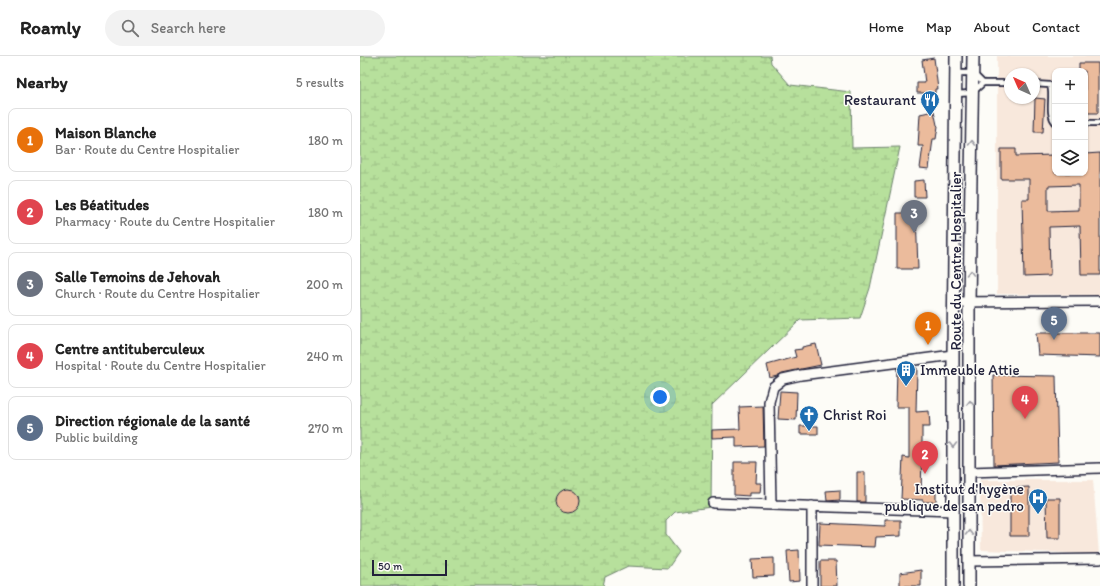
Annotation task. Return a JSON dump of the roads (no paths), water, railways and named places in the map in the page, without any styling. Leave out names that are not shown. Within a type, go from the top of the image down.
[{"type":"street","name":"Route du Centre Hospitalier","points":[[954,586],[953,302],[956,56]]},
{"type":"street","name":"Route du Centre Hospitalier","points":[[969,586],[969,302],[973,56]]},
{"type":"street","points":[[953,302],[1100,301]]},
{"type":"street","points":[[771,504],[769,402],[773,387],[783,379],[801,375],[953,355]]},
{"type":"street","points":[[969,472],[1100,468]]},
{"type":"street","points":[[713,502],[954,511]]},
{"type":"street","points":[[812,506],[812,586]]},
{"type":"street","points":[[969,561],[1100,559]]},
{"type":"lane","points":[[956,73],[973,73],[983,83],[1004,84]]},
{"type":"lane","points":[[956,94],[972,93],[983,83]]},
{"type":"lane","points":[[1040,84],[1050,85],[1052,89],[1052,104]]},
{"type":"lane","points":[[1088,124],[1100,124]]},
{"type":"place","name":"Restaurant","points":[[930,117]]},
{"type":"place","name":"Salle Temoins de Jehovah","points":[[914,233]]},
{"type":"place","name":"Direction régionale de la santé","points":[[1054,340]]},
{"type":"place","name":"Maison Blanche","points":[[928,345]]},
{"type":"place","name":"Immeuble Attie","points":[[906,387]]},
{"type":"place","name":"Centre antituberculeux","points":[[1025,419]]},
{"type":"place","name":"Christ Roi","points":[[809,432]]},
{"type":"place","name":"Les Béatitudes","points":[[925,474]]},
{"type":"place","name":"Institut d'hygène publique de san pedro","points":[[1038,515]]}]
